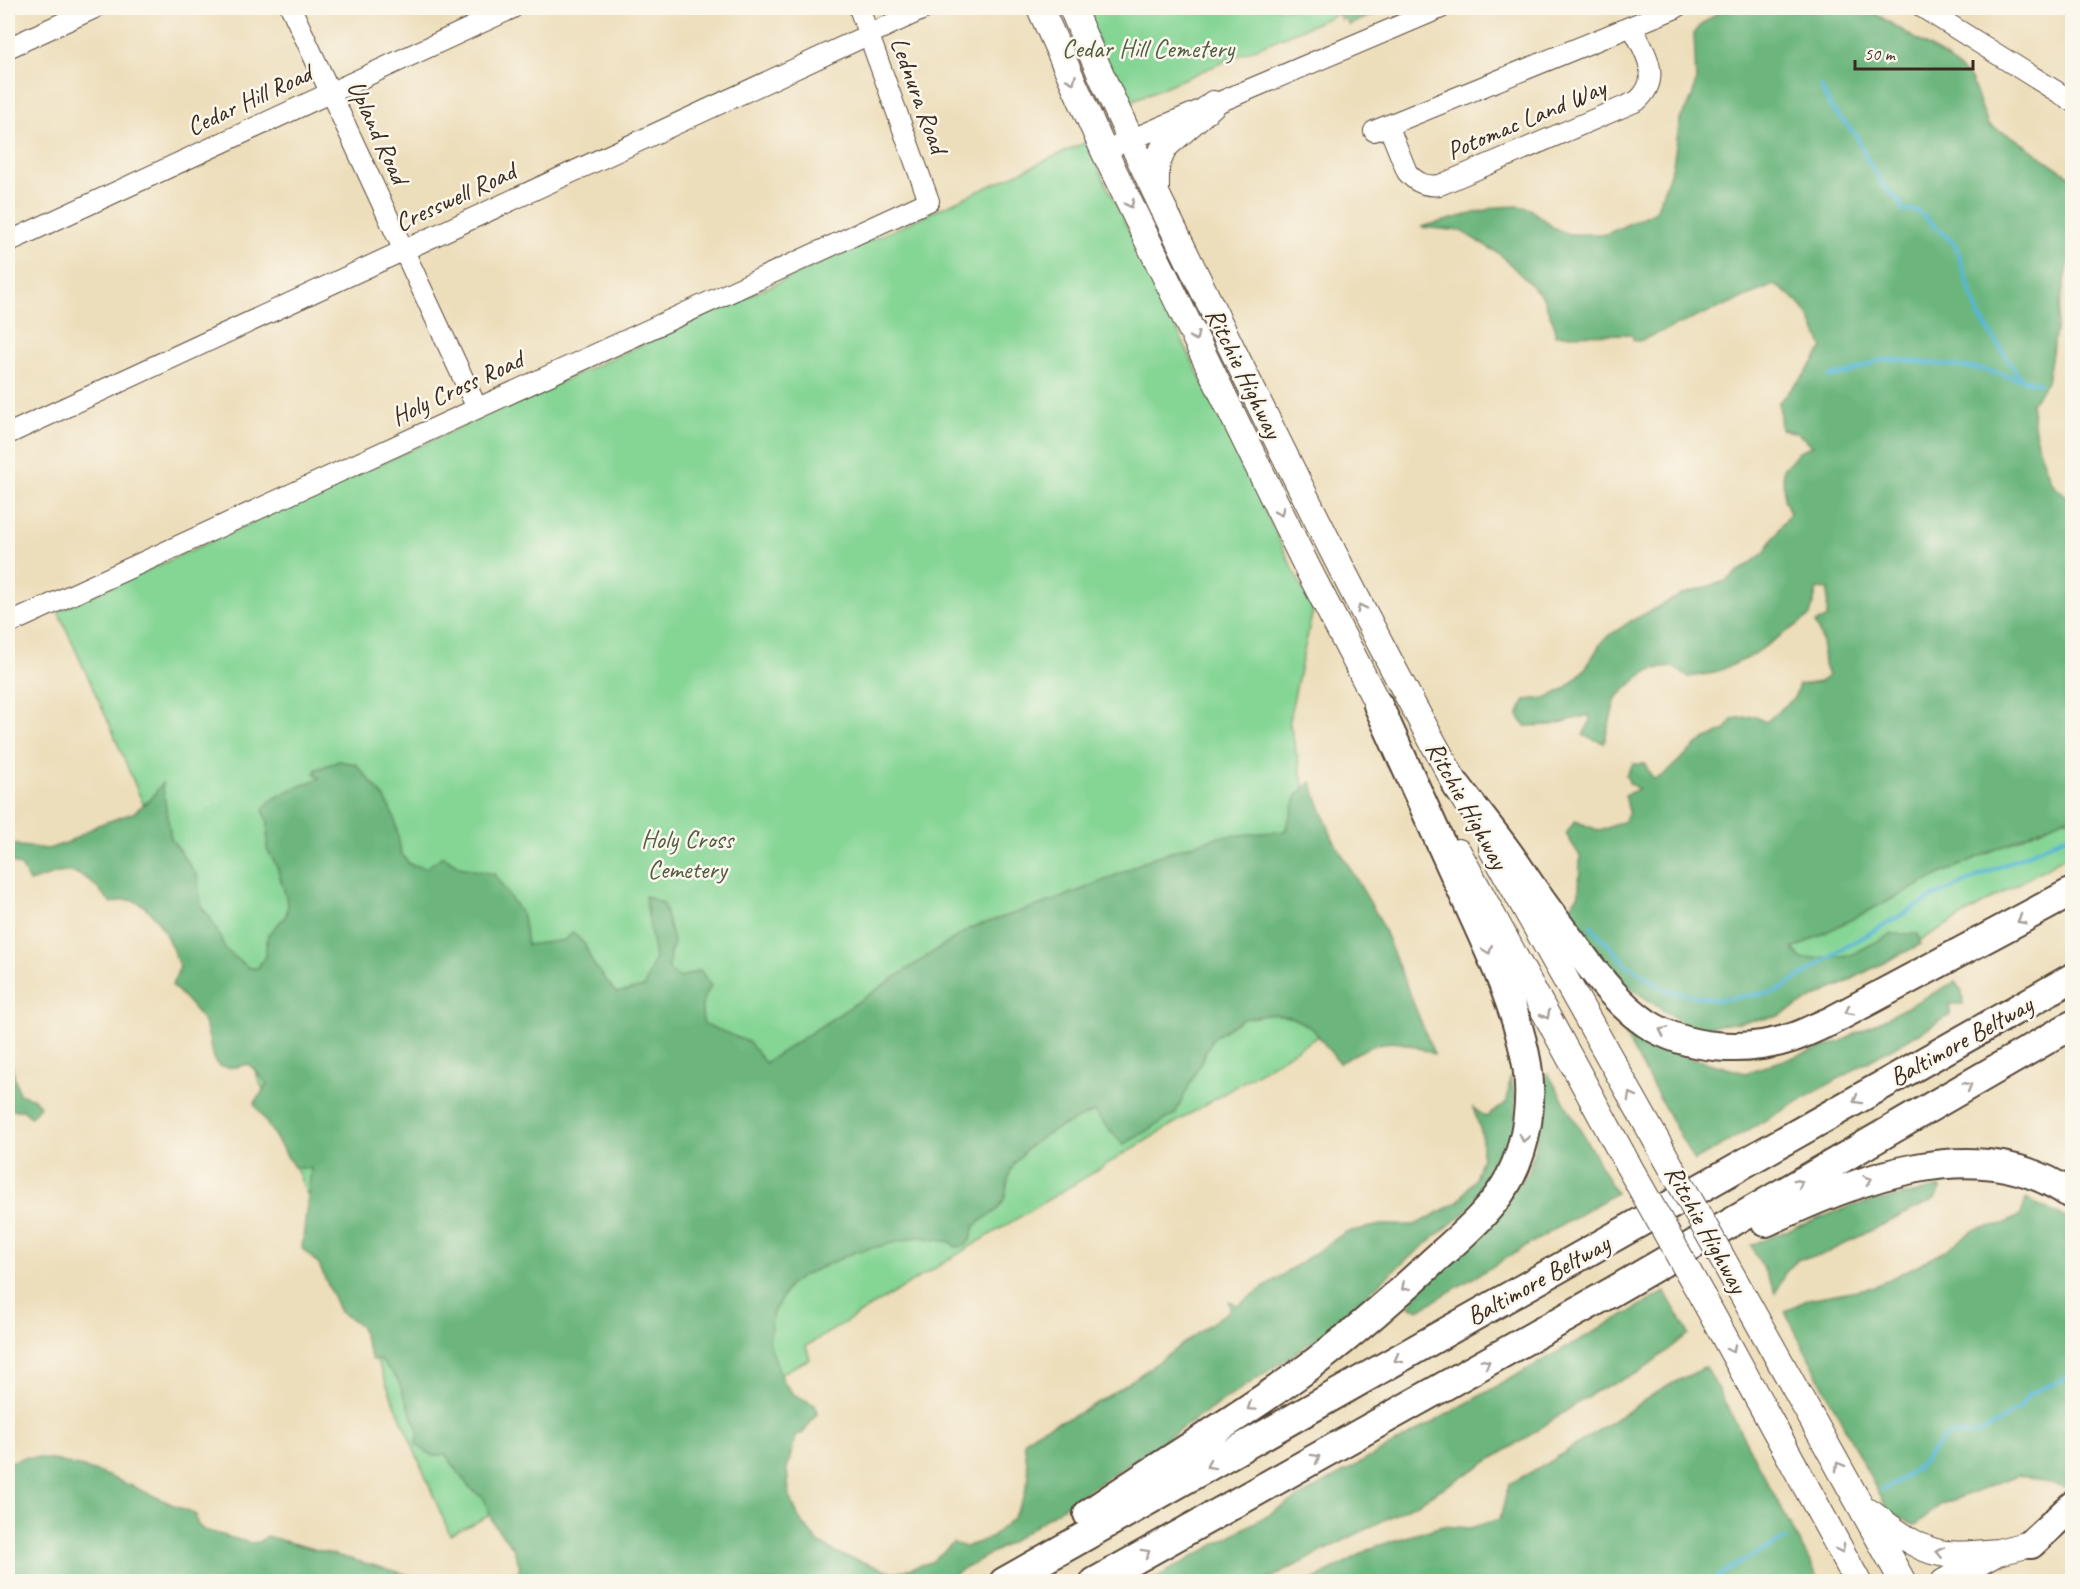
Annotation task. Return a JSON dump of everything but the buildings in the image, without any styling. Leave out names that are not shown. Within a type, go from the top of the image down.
[{"type":"highway","points":[[990,1581],[1301,1373],[1366,1322],[1470,1227],[1495,1201],[1510,1176],[1521,1149],[1528,1119],[1527,1065],[1520,1037],[1511,1007],[1480,930],[1378,705]]},
{"type":"highway","points":[[1456,786],[1606,987],[1647,1024],[1691,1042],[1742,1047],[1792,1038],[1829,1022],[2073,892]]},
{"type":"highway","name":"Baltimore Beltway","points":[[1004,1581],[2073,978]]},
{"type":"highway","name":"Baltimore Beltway","points":[[1095,1581],[1603,1297],[2073,1025]]},
{"type":"highway","points":[[1603,1297],[1814,1200],[1895,1172],[1935,1164],[1975,1162],[2008,1167],[2041,1177],[2073,1195]]},
{"type":"highway","points":[[2031,1544],[2073,1506]]},
{"type":"main road","name":"Ritchie Highway","points":[[1041,8],[1104,151],[1307,567],[1378,705],[1628,1165],[1858,1581]]},
{"type":"main road","name":"Ritchie Highway","points":[[1072,8],[1156,192],[1331,551],[1404,692],[1903,1581]]},
{"type":"main road","points":[[1156,192],[1156,166],[1164,147],[1213,104]]},
{"type":"main road","points":[[1862,1507],[1924,1548],[1945,1554],[1998,1552],[2031,1544]]},
{"type":"main road","points":[[1980,1581],[2008,1565],[2031,1544]]},
{"type":"main road","points":[[1944,1581],[1998,1552]]},
{"type":"street","points":[[8,48],[94,8]]},
{"type":"street","name":"Upland Road","points":[[291,8],[402,251],[477,408]]},
{"type":"street","name":"Cedar Hill Road","points":[[8,242],[513,8]]},
{"type":"street","name":"Lednura Road","points":[[859,8],[929,201]]},
{"type":"street","name":"Cresswell Road","points":[[8,434],[926,8]]},
{"type":"street","points":[[1104,151],[1442,8]]},
{"type":"street","points":[[1632,26],[1676,8]]},
{"type":"street","points":[[1923,8],[2073,101]]},
{"type":"street","name":"Potomac Land Way","points":[[1632,26],[1651,71],[1651,83],[1646,93],[1637,101],[1440,185],[1425,185],[1412,178],[1381,128],[1632,26]]},
{"type":"street","name":"Holy Cross Road","points":[[8,624],[929,201]]},
{"type":"street","points":[[2031,1544],[2073,1521]]},
{"type":"green space","name":"Cedar Hill Cemetery","points":[[1084,8],[1352,8],[1124,104]]},
{"type":"green space","points":[[1336,8],[1389,8],[1349,25],[1345,18],[1341,20]]},
{"type":"green space","points":[[1721,8],[1868,9],[1947,58],[1971,79],[1988,125],[2013,137],[2072,176],[2072,255],[2066,272],[2047,382],[2031,404],[2037,443],[2051,482],[2072,501],[2072,815],[1943,873],[1793,949],[1802,959],[1851,955],[1891,934],[1918,934],[1921,944],[1776,1017],[1691,1029],[1604,970],[1565,915],[1579,894],[1580,856],[1566,834],[1575,821],[1600,831],[1624,821],[1629,812],[1625,795],[1639,789],[1630,784],[1626,775],[1633,764],[1645,764],[1653,779],[1662,776],[1700,742],[1726,730],[1732,719],[1754,716],[1766,722],[1794,698],[1799,685],[1820,682],[1828,676],[1824,664],[1822,640],[1815,623],[1827,618],[1828,590],[1817,589],[1810,616],[1748,658],[1714,673],[1688,677],[1673,667],[1652,669],[1639,677],[1616,698],[1604,743],[1583,735],[1590,722],[1589,715],[1552,725],[1525,726],[1518,716],[1525,700],[1548,698],[1566,688],[1585,669],[1603,640],[1631,621],[1681,595],[1726,581],[1764,553],[1790,513],[1784,499],[1783,469],[1799,452],[1812,445],[1797,433],[1781,429],[1779,402],[1806,373],[1823,348],[1800,304],[1774,285],[1639,341],[1634,340],[1631,334],[1555,335],[1555,326],[1542,296],[1500,254],[1461,231],[1421,227],[1498,207],[1519,206],[1530,209],[1554,228],[1569,234],[1607,234],[1656,211],[1673,165],[1680,119],[1692,98],[1696,80],[1694,34]]},
{"type":"green space","name":"Holy Cross Cemetery","points":[[1086,142],[1313,610],[1289,720],[1345,969],[1380,999],[806,1346],[810,1359],[450,1535],[112,730],[58,611]]},
{"type":"green space","points":[[339,761],[356,764],[385,798],[395,820],[401,853],[409,864],[426,868],[443,856],[460,867],[494,874],[523,916],[527,945],[565,940],[573,932],[585,945],[592,962],[616,993],[644,987],[655,958],[645,896],[663,903],[674,945],[670,952],[669,970],[680,978],[700,970],[711,986],[702,1004],[704,1024],[749,1042],[765,1063],[970,928],[1055,900],[1108,879],[1154,857],[1218,837],[1285,831],[1297,796],[1311,782],[1333,839],[1379,918],[1434,1054],[1395,1042],[1375,1045],[1339,1063],[1313,1029],[1293,1018],[1274,1014],[1242,1019],[1213,1038],[1175,1114],[1123,1145],[1094,1112],[1058,1128],[1026,1149],[1011,1170],[1005,1195],[998,1209],[977,1224],[972,1232],[972,1238],[965,1246],[955,1247],[951,1242],[918,1237],[855,1252],[802,1276],[790,1285],[773,1312],[769,1342],[782,1380],[793,1394],[815,1405],[818,1412],[803,1433],[796,1435],[787,1469],[789,1494],[799,1518],[819,1543],[842,1555],[896,1573],[931,1562],[953,1543],[966,1547],[991,1537],[1012,1519],[1024,1497],[1029,1477],[1024,1442],[1030,1436],[1074,1416],[1138,1376],[1230,1310],[1229,1301],[1238,1305],[1346,1232],[1381,1225],[1415,1225],[1458,1202],[1475,1179],[1482,1157],[1482,1134],[1473,1108],[1486,1117],[1507,1102],[1510,1077],[1515,1095],[1517,1136],[1485,1196],[1393,1271],[1324,1334],[1006,1545],[942,1581],[515,1581],[520,1566],[513,1548],[493,1523],[484,1499],[469,1487],[445,1454],[433,1456],[416,1445],[419,1433],[397,1378],[380,1360],[372,1360],[360,1325],[340,1312],[319,1265],[302,1248],[311,1169],[294,1167],[254,1103],[268,1084],[249,1064],[223,1067],[213,1058],[203,1021],[172,985],[180,967],[155,917],[148,909],[130,900],[111,903],[83,876],[66,872],[29,882],[22,867],[8,862],[8,841],[20,846],[48,849],[69,842],[98,825],[133,813],[152,798],[162,783],[171,838],[197,876],[202,908],[210,917],[226,950],[249,968],[258,968],[265,956],[268,934],[286,916],[288,904],[277,867],[267,849],[268,822],[263,810],[280,795],[320,778],[314,773],[317,769]]},
{"type":"green space","points":[[2072,819],[2072,853],[1842,985],[1739,1023],[1683,1019],[1834,820]]},
{"type":"green space","points":[[1955,982],[1962,992],[1963,1004],[1950,1004],[1950,1015],[1694,1161],[1616,1019],[1652,1047],[1745,1073],[1842,1041]]},
{"type":"green space","points":[[8,1052],[19,1094],[34,1099],[40,1106],[31,1117],[23,1110],[8,1110]]},
{"type":"green space","points":[[1548,1073],[1616,1193],[1419,1310],[1409,1306],[1415,1293],[1473,1235],[1529,1172],[1544,1106],[1542,1086]]},
{"type":"green space","points":[[1941,1187],[1935,1199],[1820,1256],[1798,1259],[1785,1273],[1776,1293],[1751,1245],[1848,1207]]},
{"type":"green space","points":[[2026,1199],[2072,1221],[2072,1485],[2069,1488],[2018,1475],[1940,1505],[1916,1525],[1888,1512],[1785,1311],[1808,1299],[1874,1287],[1943,1252],[1976,1229],[2004,1224],[2021,1215]]},
{"type":"green space","points":[[1665,1292],[1689,1334],[1639,1372],[1596,1391],[1518,1443],[1421,1501],[1265,1581],[1150,1581]]},
{"type":"green space","points":[[1706,1367],[1820,1581],[1312,1581],[1374,1547],[1442,1526],[1470,1528],[1500,1519],[1509,1484],[1553,1460],[1663,1388]]},
{"type":"green space","points":[[25,1457],[69,1464],[112,1478],[196,1515],[197,1524],[204,1530],[250,1543],[259,1542],[266,1536],[431,1581],[8,1581],[8,1463]]},
{"type":"waterway","points":[[1821,87],[1831,108],[1856,135],[1868,161],[1886,189],[1900,201],[1903,211],[1916,210],[1955,244],[1979,316],[2021,379],[2039,383]]},
{"type":"waterway","points":[[1829,377],[1852,372],[1880,360],[1901,360],[1980,369],[2020,379]]},
{"type":"waterway","points":[[1591,926],[1626,964],[1665,990],[1717,1000],[1777,992],[1845,947],[1935,896],[2072,834]]},
{"type":"waterway","points":[[1883,1490],[1911,1472],[1947,1435],[1977,1434],[1995,1425],[2019,1408],[2028,1394],[2065,1379],[2072,1368]]},
{"type":"waterway","points":[[1710,1582],[1737,1564],[1786,1539]]}]
